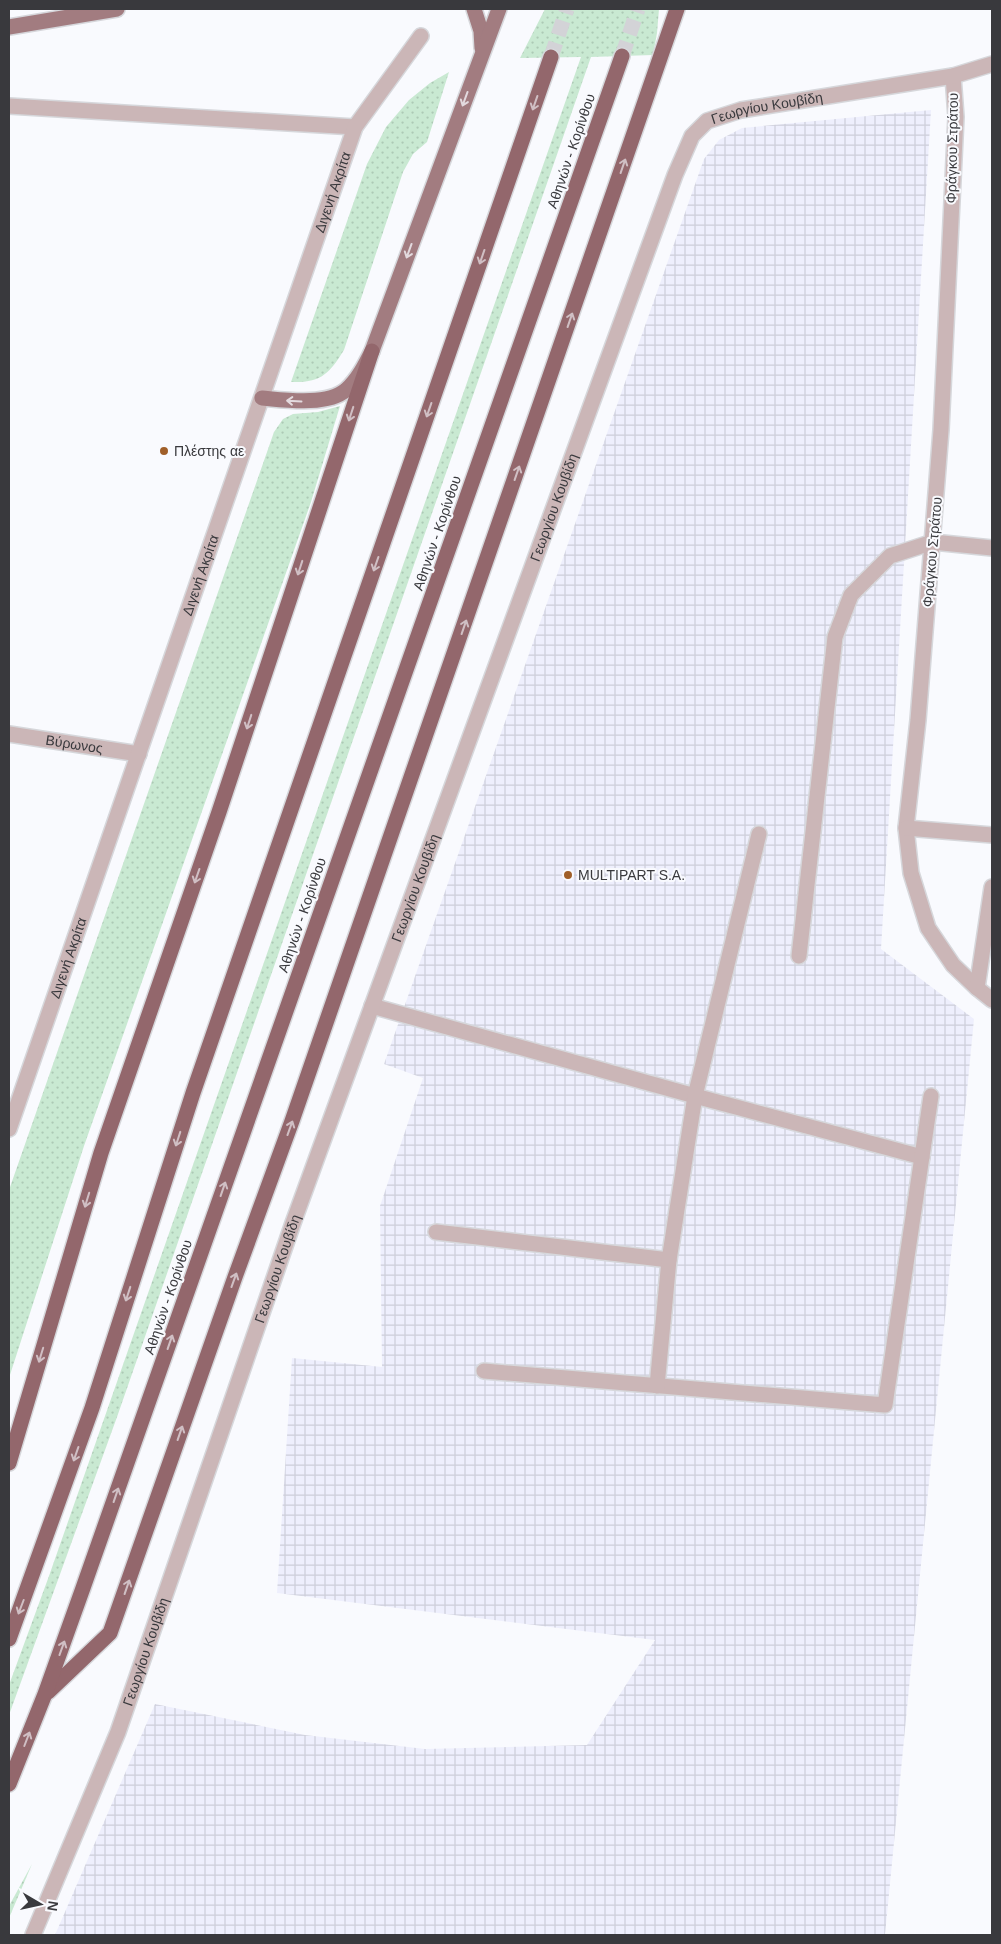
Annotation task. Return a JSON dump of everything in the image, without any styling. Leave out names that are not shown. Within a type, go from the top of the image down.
[{"type":"highway","points":[[670,28],[671,9]]},
{"type":"highway","points":[[45,1694],[110,1633],[232,1286],[296,1112],[677,9]]},
{"type":"highway","name":"Αθηνών - Κορίνθου","points":[[9,1784],[45,1694],[622,56]]},
{"type":"highway","points":[[9,1638],[92,1408],[193,1093],[551,57]]},
{"type":"highway","points":[[9,1463],[101,1153],[219,812],[372,351]]},
{"type":"main road","points":[[74,9],[98,12]]},
{"type":"main road","points":[[9,27],[117,9]]},
{"type":"main road","points":[[474,9],[482,31],[482,53]]},
{"type":"main road","points":[[262,398],[310,402],[328,398],[345,391],[361,373],[372,351],[499,9]]},
{"type":"street","name":"Διγενή Ακρίτα","points":[[9,1128],[355,128],[420,36]]},
{"type":"street","name":"Γεωργίου Κουβίδη","points":[[33,1935],[118,1732],[293,1223],[675,175],[692,136],[707,121],[741,110],[953,76],[992,64]]},
{"type":"street","name":"Φράγκου Στράτου","points":[[953,76],[955,127],[941,430],[918,720],[906,828],[911,873],[928,928],[953,964],[992,1000]]},
{"type":"street","points":[[9,106],[355,128]]},
{"type":"street","points":[[799,956],[835,637],[851,595],[890,556],[933,542],[992,548]]},
{"type":"street","name":"Βύρωνος","points":[[9,734],[139,754]]},
{"type":"street","points":[[906,828],[992,835]]},
{"type":"street","points":[[657,1386],[669,1260],[695,1096],[758,834]]},
{"type":"street","points":[[977,988],[992,888]]},
{"type":"street","points":[[372,1006],[922,1157]]},
{"type":"street","points":[[484,1371],[885,1405],[931,1096]]},
{"type":"street","points":[[436,1232],[669,1260]]},
{"type":"shaded area","points":[[931,110],[881,949],[974,1019],[885,1935],[55,1935],[155,1704],[305,1735],[425,1749],[587,1745],[655,1640],[277,1593],[292,1358],[382,1367],[380,1206],[423,1078],[384,1064],[704,159],[719,140],[742,128]]},
{"type":"green space","points":[[545,9],[659,9],[653,55],[591,57],[117,1417],[9,1715],[9,1685],[49,1576],[581,57],[520,58]]},
{"type":"green space","points":[[449,72],[427,142],[413,154],[403,172],[344,350],[329,371],[317,379],[291,382],[367,164],[386,127],[409,100],[430,83]]},
{"type":"green space","points":[[340,406],[311,502],[84,1146],[9,1378],[9,1190],[274,432],[283,419],[293,414],[318,412]]},
{"type":"green space","points":[[32,1864],[9,1918],[9,1906]]},
{"type":"tunnel","points":[[551,57],[567,9]]},
{"type":"tunnel","points":[[622,56],[638,9]]},
{"type":"place","name":"Πλέστης αε","points":[[164,451]]},
{"type":"place","name":"MULTIPART S.A.","points":[[568,875]]}]
